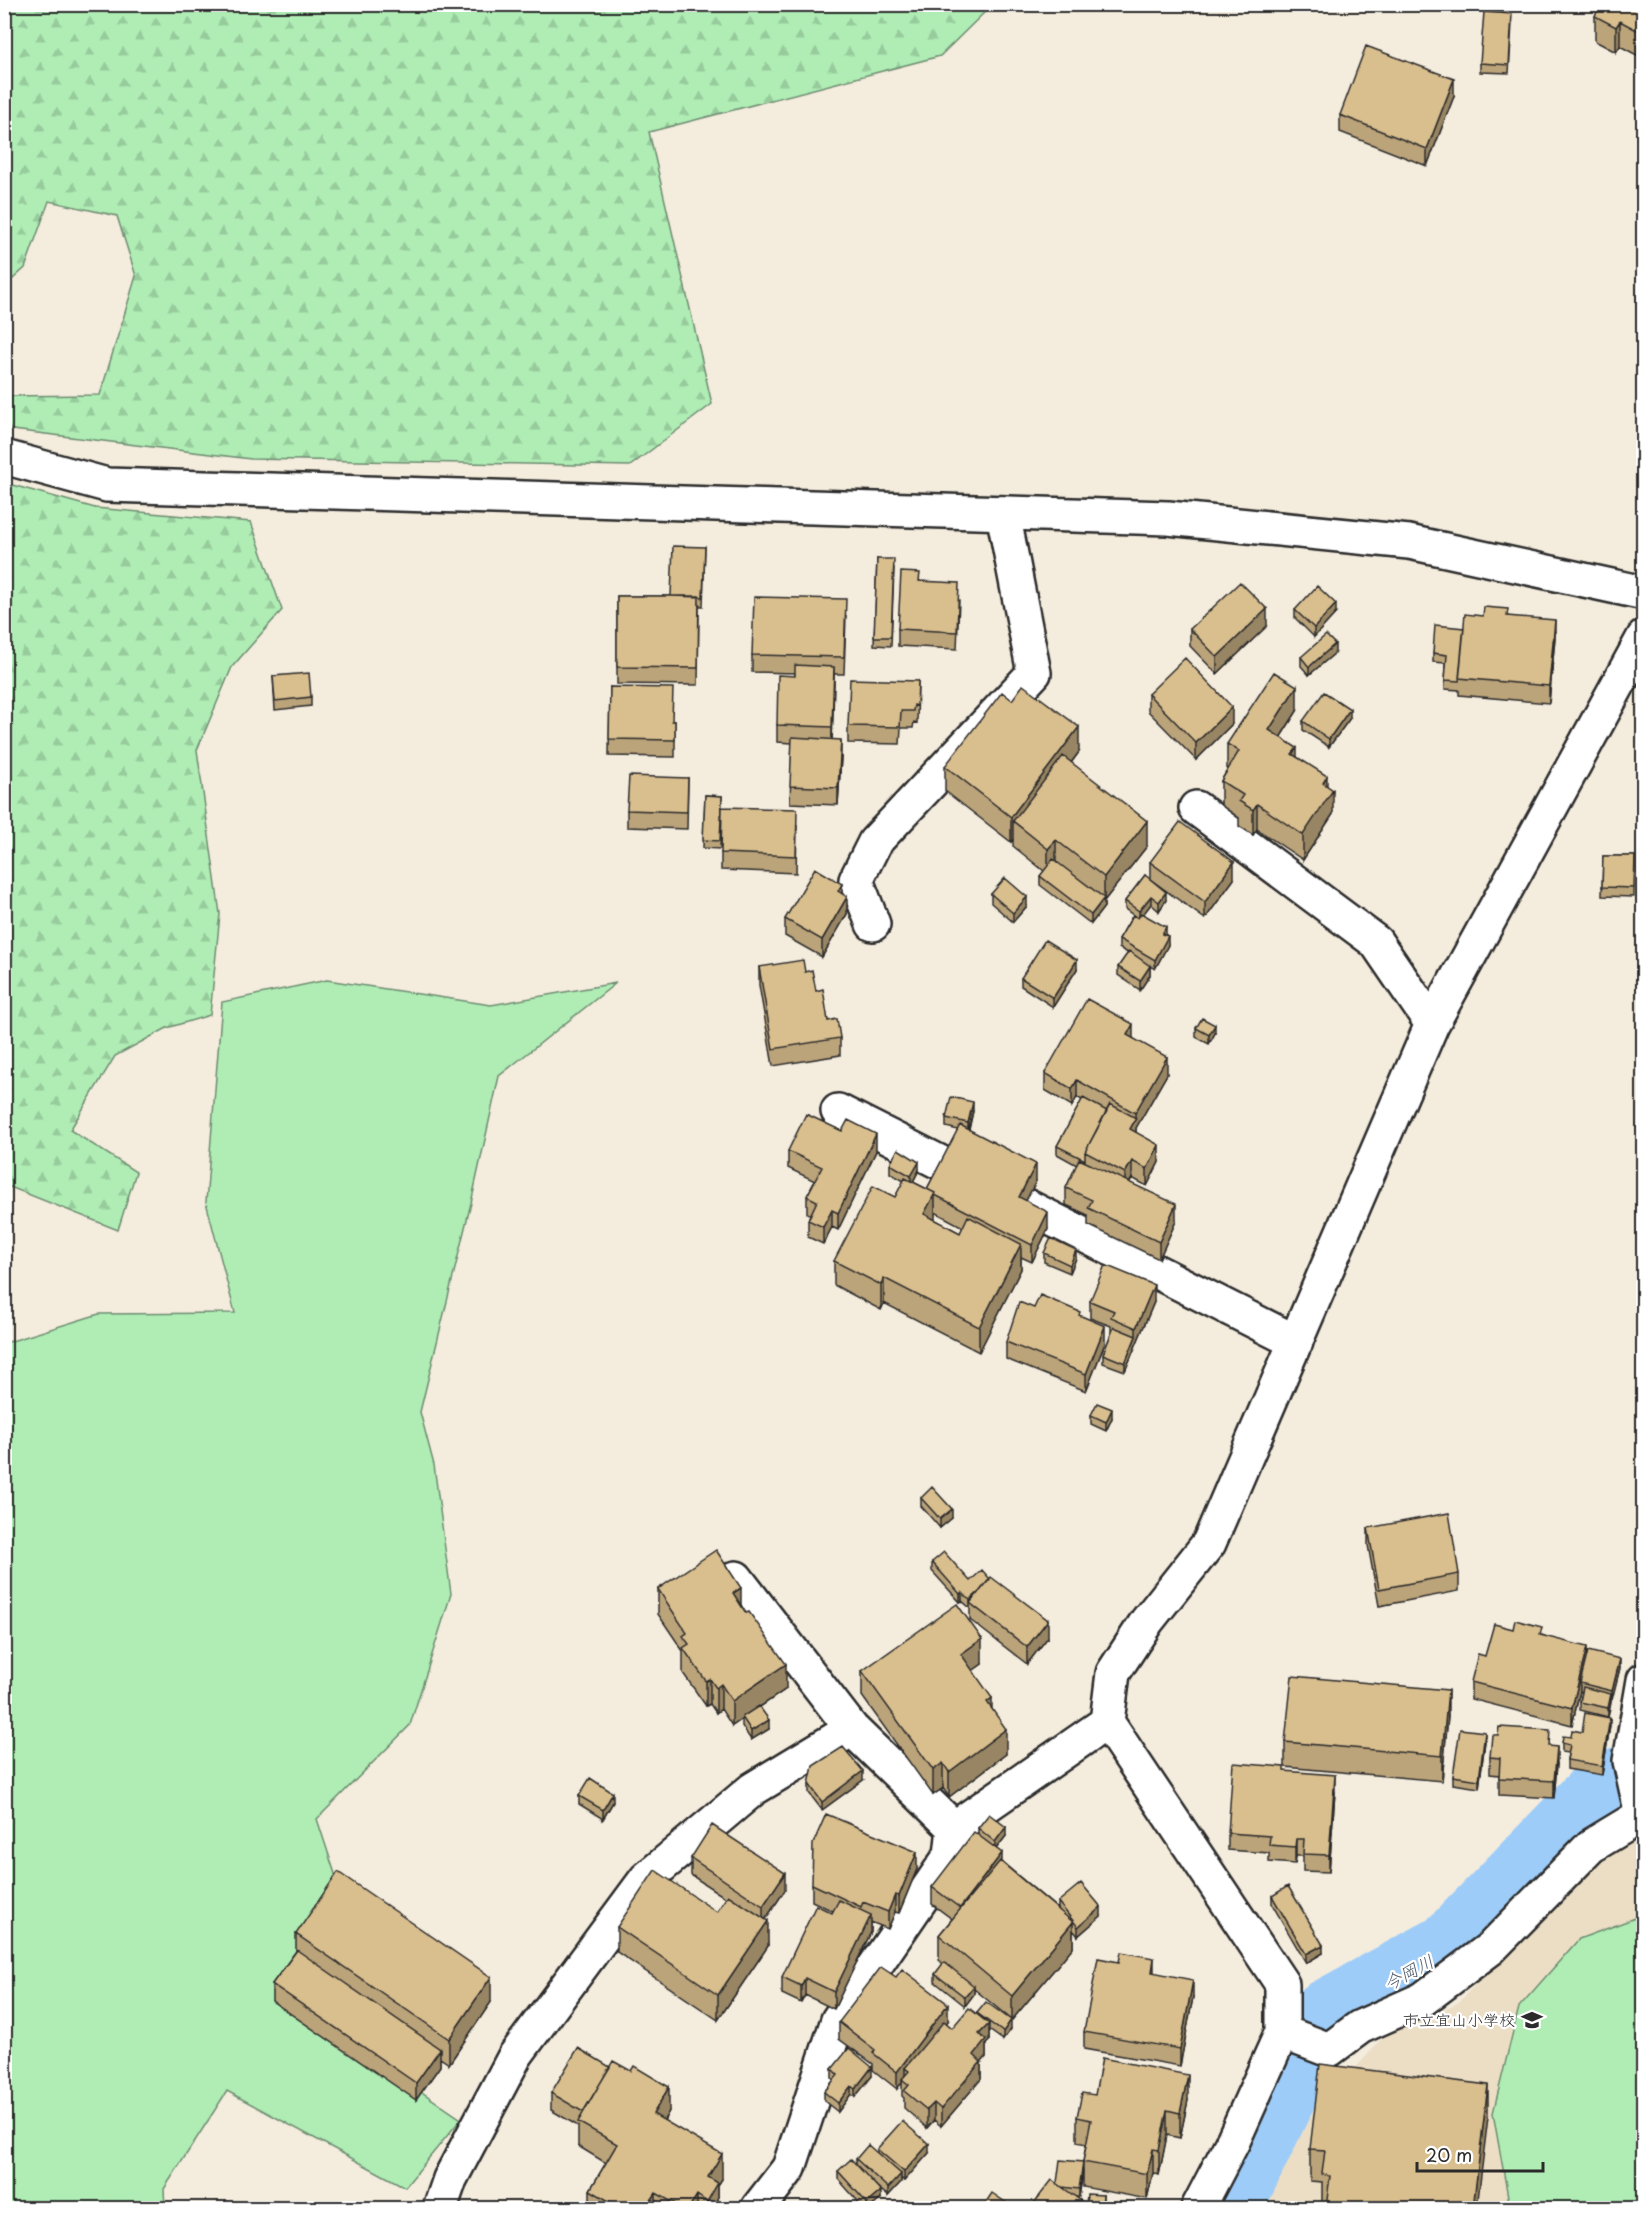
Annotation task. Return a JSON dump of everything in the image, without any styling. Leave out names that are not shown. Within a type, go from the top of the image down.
[{"type":"street","points":[[4,457],[107,485],[1168,518],[1409,542],[1644,592]]},
{"type":"street","points":[[873,924],[856,880],[875,842],[1034,673],[1003,513]]},
{"type":"street","points":[[1198,2208],[1233,2141],[1282,2032],[1282,1984],[1107,1722],[1113,1673],[1147,1621],[1209,1543],[1432,1024],[1644,637]]},
{"type":"street","points":[[1196,808],[1376,942],[1432,1024]]},
{"type":"street","points":[[838,1111],[1296,1342]]},
{"type":"street","points":[[736,1578],[852,1729],[954,1828]]},
{"type":"street","points":[[1282,2032],[1329,2050],[1360,2027],[1423,1999],[1491,1948],[1591,1846],[1642,1814],[1630,1761],[1644,1680]]},
{"type":"street","points":[[758,2208],[789,2168],[838,2020],[951,1855],[954,1828],[1107,1722]]},
{"type":"street","points":[[440,2208],[450,2179],[515,2056],[646,1879],[753,1789],[852,1729]]},
{"type":"shaded area","name":"市立宜山小学校","points":[[1639,1836],[1643,1838],[1643,2208],[1238,2208],[1310,2069],[1347,2077],[1383,2038],[1459,2002],[1595,1857]]},
{"type":"green space","points":[[5,4],[992,5],[940,56],[649,132],[712,404],[630,466],[251,459],[5,429],[5,396],[100,395],[136,276],[117,216],[49,201],[25,268],[5,286]]},
{"type":"green space","points":[[5,483],[95,508],[251,522],[282,610],[232,667],[197,750],[220,914],[210,1015],[167,1028],[115,1056],[70,1130],[136,1172],[118,1230],[5,1185],[4,595],[7,587],[4,580]]},
{"type":"green space","points":[[327,980],[491,1005],[616,983],[499,1076],[471,1203],[420,1412],[434,1465],[451,1594],[410,1725],[317,1819],[338,1883],[274,1991],[461,2119],[405,2187],[227,2091],[164,2189],[165,2208],[5,2208],[5,1343],[99,1314],[235,1313],[206,1202],[222,1002]]},
{"type":"green space","points":[[1643,1915],[1643,2208],[1510,2208],[1493,2113],[1519,2007],[1579,1939]]},
{"type":"building","points":[[1601,4],[1644,4],[1644,34],[1620,21],[1616,27],[1595,16]]},
{"type":"building","points":[[1484,12],[1512,14],[1509,65],[1480,63]]},
{"type":"building","points":[[1366,46],[1454,79],[1427,149],[1340,115]]},
{"type":"building","points":[[673,546],[705,547],[703,597],[671,596]]},
{"type":"building","points":[[877,559],[894,559],[891,637],[874,637]]},
{"type":"building","points":[[901,572],[920,573],[919,581],[959,583],[957,632],[898,629]]},
{"type":"building","points":[[1240,582],[1267,609],[1217,657],[1190,629]]},
{"type":"building","points":[[1317,586],[1336,604],[1314,628],[1295,610]]},
{"type":"building","points":[[617,596],[699,596],[698,668],[617,667]]},
{"type":"building","points":[[754,597],[846,599],[844,657],[752,655]]},
{"type":"building","points":[[1484,607],[1508,609],[1507,616],[1555,620],[1549,686],[1459,678],[1465,614],[1483,616]]},
{"type":"building","points":[[1435,625],[1464,628],[1459,681],[1445,680],[1447,655],[1433,653]]},
{"type":"building","points":[[1326,635],[1335,644],[1309,667],[1301,657]]},
{"type":"building","points":[[1185,658],[1232,707],[1196,743],[1148,694]]},
{"type":"building","points":[[795,665],[834,667],[832,727],[777,725],[778,675],[795,676]]},
{"type":"building","points":[[1274,672],[1297,686],[1269,730],[1297,748],[1292,754],[1327,776],[1323,783],[1333,790],[1303,835],[1257,804],[1253,810],[1239,801],[1243,795],[1221,781],[1239,751],[1227,744]]},
{"type":"building","points":[[309,673],[311,697],[275,701],[273,676]]},
{"type":"building","points":[[850,679],[918,681],[917,706],[914,705],[913,711],[901,711],[900,727],[848,726]]},
{"type":"building","points":[[1023,685],[1079,727],[1011,817],[945,766],[1002,692],[1012,700]]},
{"type":"building","points":[[610,687],[673,688],[672,721],[675,721],[675,740],[609,739]]},
{"type":"building","points":[[1324,692],[1350,709],[1329,739],[1303,721]]},
{"type":"building","points":[[792,737],[841,740],[838,788],[790,786]]},
{"type":"building","points":[[1063,756],[1147,821],[1104,877],[1056,840],[1048,849],[1013,821]]},
{"type":"building","points":[[629,776],[688,778],[687,812],[627,810]]},
{"type":"building","points":[[705,795],[722,796],[720,841],[703,840]]},
{"type":"building","points":[[722,807],[797,809],[796,856],[721,853]]},
{"type":"building","points":[[1180,822],[1234,862],[1205,902],[1150,862]]},
{"type":"building","points":[[1603,856],[1635,856],[1634,888],[1602,887]]},
{"type":"building","points":[[1053,859],[1104,898],[1091,915],[1040,876]]},
{"type":"building","points":[[815,868],[842,884],[838,891],[847,897],[822,940],[785,919]]},
{"type":"building","points":[[1145,875],[1166,892],[1159,902],[1151,896],[1139,911],[1125,901]]},
{"type":"building","points":[[1005,878],[1027,897],[1013,913],[991,894]]},
{"type":"building","points":[[1141,913],[1166,927],[1162,934],[1168,936],[1155,960],[1119,939],[1133,915],[1138,918]]},
{"type":"building","points":[[1045,940],[1077,960],[1053,998],[1021,978]]},
{"type":"building","points":[[1129,951],[1150,966],[1140,981],[1118,967]]},
{"type":"building","points":[[803,960],[805,972],[812,970],[816,991],[823,989],[828,1021],[837,1019],[840,1038],[773,1049],[759,967]]},
{"type":"building","points":[[1087,999],[1133,1024],[1127,1035],[1167,1057],[1135,1113],[1077,1080],[1072,1089],[1045,1073]]},
{"type":"building","points":[[1202,1018],[1215,1025],[1209,1035],[1196,1028]]},
{"type":"building","points":[[951,1097],[973,1102],[968,1123],[946,1118]]},
{"type":"building","points":[[1083,1098],[1107,1111],[1085,1152],[1085,1160],[1057,1146]]},
{"type":"building","points":[[1110,1104],[1136,1118],[1130,1129],[1159,1145],[1147,1169],[1132,1161],[1125,1173],[1085,1152]]},
{"type":"building","points":[[806,1114],[842,1131],[848,1120],[876,1134],[838,1213],[832,1210],[823,1227],[808,1220],[817,1201],[807,1196],[822,1167],[788,1151]]},
{"type":"building","points":[[960,1125],[1036,1164],[1019,1197],[1048,1212],[1032,1245],[927,1189]]},
{"type":"building","points":[[898,1149],[919,1162],[911,1176],[890,1164]]},
{"type":"building","points":[[1079,1159],[1176,1204],[1159,1242],[1088,1208],[1092,1200],[1066,1188]]},
{"type":"building","points":[[905,1178],[935,1193],[924,1214],[960,1233],[968,1216],[1021,1244],[979,1327],[884,1278],[881,1285],[834,1261],[873,1186],[895,1197]]},
{"type":"building","points":[[1051,1238],[1076,1250],[1070,1265],[1044,1253]]},
{"type":"building","points":[[1105,1265],[1154,1285],[1136,1328],[1111,1317],[1114,1311],[1090,1301]]},
{"type":"building","points":[[1040,1295],[1080,1312],[1079,1315],[1105,1326],[1086,1374],[1006,1342],[1019,1302],[1034,1308]]},
{"type":"building","points":[[1114,1327],[1136,1336],[1125,1363],[1103,1354]]},
{"type":"building","points":[[1097,1403],[1112,1409],[1106,1422],[1091,1415]]},
{"type":"building","points":[[932,1487],[952,1509],[940,1519],[921,1498]]},
{"type":"building","points":[[1449,1513],[1459,1574],[1379,1589],[1368,1528]]},
{"type":"building","points":[[716,1550],[741,1588],[733,1593],[786,1664],[732,1701],[721,1684],[716,1688],[710,1679],[706,1681],[683,1648],[689,1644],[683,1636],[687,1633],[658,1589]]},
{"type":"building","points":[[944,1552],[970,1581],[982,1570],[990,1579],[970,1600],[962,1592],[960,1594],[932,1562]]},
{"type":"building","points":[[991,1577],[1048,1620],[1027,1647],[970,1603]]},
{"type":"building","points":[[957,1604],[982,1639],[961,1654],[992,1698],[987,1702],[1006,1729],[949,1772],[943,1763],[933,1770],[862,1671]]},
{"type":"building","points":[[1515,1620],[1542,1627],[1540,1635],[1587,1647],[1572,1708],[1471,1682],[1478,1654],[1485,1656],[1494,1624],[1513,1629]]},
{"type":"building","points":[[1588,1651],[1620,1659],[1612,1691],[1580,1683]]},
{"type":"building","points":[[1292,1676],[1448,1690],[1442,1756],[1285,1742]]},
{"type":"building","points":[[1583,1687],[1611,1694],[1608,1708],[1580,1702]]},
{"type":"building","points":[[759,1706],[769,1720],[751,1731],[742,1717]]},
{"type":"building","points":[[1585,1713],[1610,1718],[1602,1766],[1567,1760],[1570,1745],[1562,1743],[1563,1736],[1571,1737],[1572,1730],[1582,1732]]},
{"type":"building","points":[[1499,1727],[1550,1730],[1549,1746],[1557,1747],[1554,1781],[1499,1778],[1500,1758],[1490,1757],[1492,1735],[1498,1735]]},
{"type":"building","points":[[1460,1729],[1485,1732],[1479,1780],[1453,1776]]},
{"type":"building","points":[[843,1747],[863,1771],[822,1802],[809,1784],[813,1766]]},
{"type":"building","points":[[1233,1763],[1284,1767],[1284,1771],[1335,1775],[1329,1855],[1303,1854],[1304,1839],[1296,1839],[1295,1847],[1269,1845],[1270,1836],[1228,1833]]},
{"type":"building","points":[[590,1778],[613,1793],[603,1810],[579,1796]]},
{"type":"building","points":[[826,1814],[917,1852],[899,1896],[895,1895],[888,1912],[863,1902],[861,1907],[812,1884],[813,1844]]},
{"type":"building","points":[[989,1814],[1006,1827],[995,1842],[978,1828]]},
{"type":"building","points":[[712,1825],[785,1873],[763,1906],[691,1858]]},
{"type":"building","points":[[974,1832],[1002,1853],[960,1908],[932,1887]]},
{"type":"building","points":[[1000,1861],[1073,1922],[1012,1996],[939,1935]]},
{"type":"building","points":[[655,1870],[717,1912],[728,1895],[768,1921],[718,1995],[617,1927]]},
{"type":"building","points":[[338,1872],[491,1977],[449,2039],[296,1934]]},
{"type":"building","points":[[1081,1883],[1101,1907],[1078,1927],[1058,1902]]},
{"type":"building","points":[[1288,1886],[1323,1945],[1306,1954],[1272,1896]]},
{"type":"building","points":[[839,1900],[871,1915],[834,1992],[805,1978],[801,1986],[782,1977],[816,1905],[832,1913]]},
{"type":"building","points":[[297,1950],[440,2049],[416,2083],[272,1984]]},
{"type":"building","points":[[1121,1952],[1154,1958],[1152,1972],[1193,1980],[1180,2049],[1084,2032],[1098,1958],[1119,1962]]},
{"type":"building","points":[[944,1962],[974,1986],[965,1997],[935,1974]]},
{"type":"building","points":[[881,1967],[896,1977],[902,1969],[948,2004],[897,2072],[873,2053],[875,2050],[839,2022]]},
{"type":"building","points":[[986,2002],[1011,2020],[1003,2032],[977,2013]]},
{"type":"building","points":[[969,2008],[989,2024],[979,2034],[986,2040],[974,2055],[981,2062],[941,2109],[934,2103],[927,2110],[904,2091],[909,2085],[902,2079],[909,2071],[905,2068],[944,2021],[952,2028]]},
{"type":"building","points":[[578,2048],[610,2067],[583,2112],[551,2093]]},
{"type":"building","points":[[849,2048],[872,2067],[855,2089],[851,2086],[838,2103],[824,2092],[838,2075],[832,2069]]},
{"type":"building","points":[[1102,2058],[1188,2075],[1180,2113],[1167,2110],[1159,2150],[1153,2149],[1147,2174],[1083,2162],[1091,2120],[1077,2117],[1082,2093],[1095,2095]]},
{"type":"building","points":[[613,2061],[631,2071],[634,2066],[669,2087],[653,2114],[722,2154],[708,2177],[718,2183],[707,2202],[697,2195],[689,2208],[683,2208],[656,2193],[646,2208],[621,2208],[590,2190],[617,2144],[578,2122]]},
{"type":"building","points":[[1320,2064],[1488,2085],[1473,2208],[1326,2208],[1330,2176],[1322,2174],[1325,2150],[1310,2149]]},
{"type":"building","points":[[902,2121],[929,2144],[904,2172],[877,2149]]},
{"type":"building","points":[[868,2145],[901,2174],[888,2188],[856,2159]]},
{"type":"building","points":[[851,2159],[881,2191],[867,2203],[838,2171]]},
{"type":"building","points":[[1060,2160],[1083,2162],[1079,2189],[1062,2187],[1057,2183]]},
{"type":"building","points":[[1052,2180],[1091,2208],[1030,2208]]},
{"type":"building","points":[[992,2193],[1014,2208],[982,2208]]},
{"type":"building","points":[[1087,2194],[1103,2195],[1102,2208],[1091,2208],[1086,2205]]},
{"type":"waterway","name":"今岡川","points":[[1224,2208],[1288,2074],[1328,2017],[1450,1951],[1605,1791],[1644,1776]]},
{"type":"place","name":"市立宜山小学校","points":[[1532,2020]]}]
